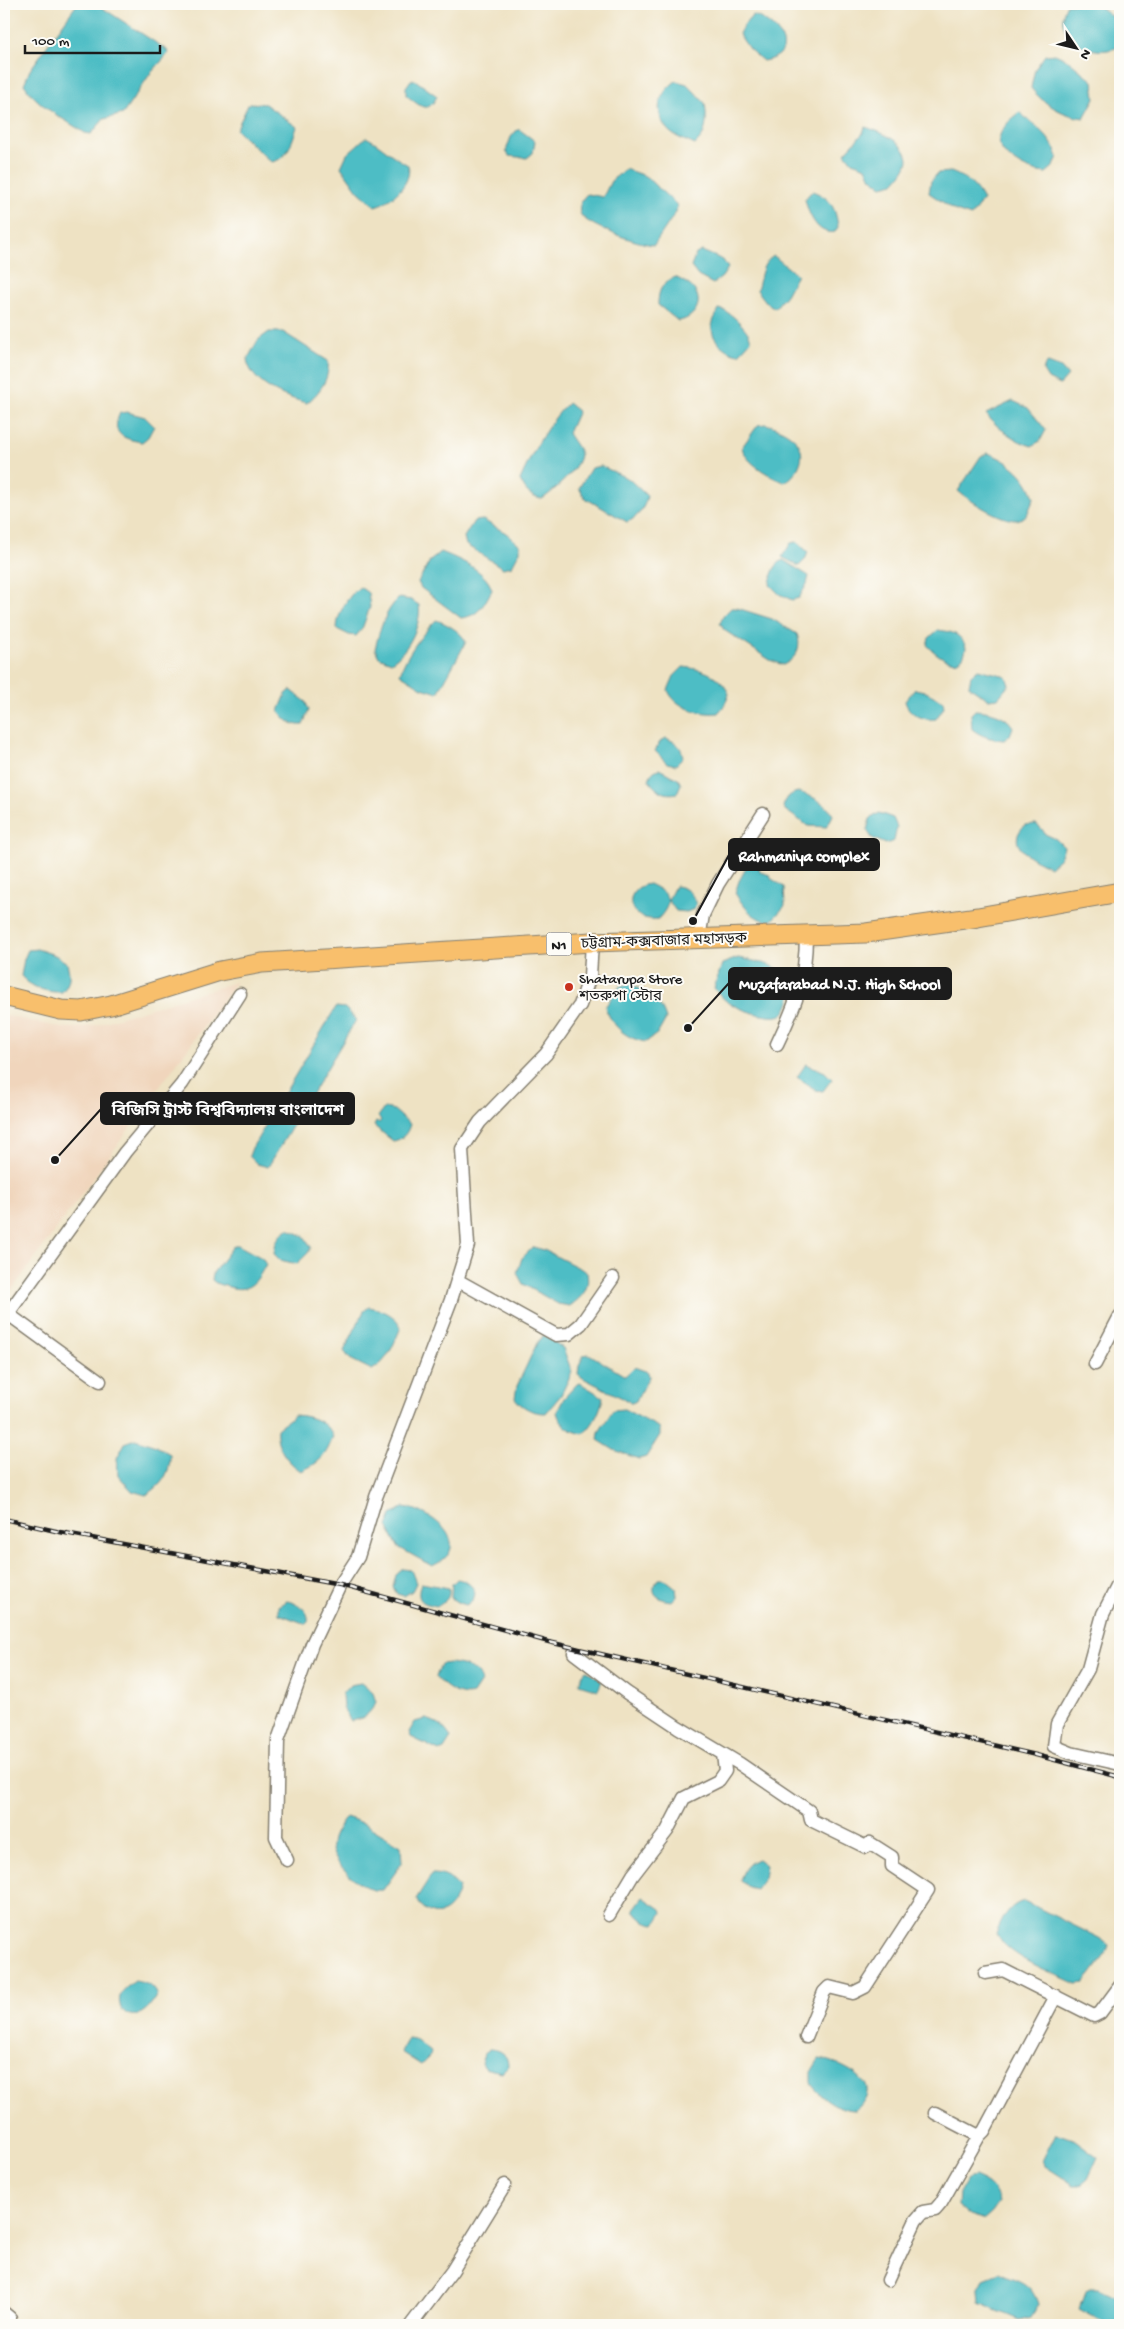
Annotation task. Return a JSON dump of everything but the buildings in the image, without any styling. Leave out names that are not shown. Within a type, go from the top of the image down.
[{"type":"highway","name":"চট্টগ্রাম-কক্সবাজার মহাসড়ক","points":[[4,996],[61,1010],[81,1011],[111,1005],[220,971],[262,963],[592,942],[806,935],[885,930],[978,917],[1120,892]]},
{"type":"street","points":[[699,938],[704,915],[718,884],[763,814]]},
{"type":"street","points":[[777,1044],[796,1005],[804,976],[806,935]]},
{"type":"street","points":[[287,1860],[276,1837],[278,1740],[312,1644],[340,1585],[358,1557],[376,1497],[457,1280],[468,1245],[462,1149],[480,1122],[546,1054],[580,1004],[590,976],[592,942]]},
{"type":"street","points":[[100,1381],[5,1314],[125,1152],[182,1084],[240,994]]},
{"type":"street","points":[[457,1280],[556,1335],[569,1334],[581,1324],[613,1278]]},
{"type":"street","points":[[1095,1364],[1120,1316]]},
{"type":"street","points":[[1120,1581],[1103,1614],[1088,1669],[1057,1724],[1054,1746],[1070,1753],[1120,1764]]},
{"type":"street","points":[[574,1653],[627,1693],[809,1811],[811,1820],[866,1847],[870,1843],[883,1849],[892,1857],[892,1866],[928,1890],[865,1987],[853,1993],[842,1988],[829,1986],[824,1992],[806,2036]]},
{"type":"street","points":[[609,1915],[633,1875],[667,1831],[684,1798],[718,1781],[725,1771],[723,1754]]},
{"type":"street","points":[[985,1973],[1003,1970],[1094,2016],[1100,2013],[1120,1986]]},
{"type":"street","points":[[888,2280],[916,2220],[923,2212],[934,2210],[942,2203],[978,2136],[984,2131],[1056,1996]]},
{"type":"street","points":[[934,2113],[978,2136]]},
{"type":"street","points":[[411,2325],[452,2271],[505,2185]]},
{"type":"street","points":[[4,2314],[10,2318],[10,2325]]},
{"type":"shaded area","points":[[236,982],[8,1295],[4,1292],[4,1015],[61,1028],[77,1028],[96,1025]]},
{"type":"water","points":[[77,4],[94,4],[101,7],[167,50],[168,54],[150,74],[123,114],[104,119],[91,134],[85,133],[52,112],[29,92],[24,84],[30,70]]},
{"type":"water","points":[[1067,4],[1096,6],[1112,16],[1120,23],[1120,46],[1109,50],[1098,50],[1087,48],[1077,43],[1064,26],[1063,16]]},
{"type":"water","points":[[753,15],[770,25],[782,38],[782,52],[775,57],[763,61],[749,49],[739,34],[743,26]]},
{"type":"water","points":[[1055,54],[1066,59],[1093,81],[1095,98],[1084,118],[1069,115],[1054,108],[1031,88],[1035,69],[1045,55]]},
{"type":"water","points":[[411,80],[415,80],[437,96],[430,106],[423,107],[406,95],[406,87]]},
{"type":"water","points":[[676,81],[687,84],[705,103],[706,120],[704,131],[695,145],[669,132],[660,116],[659,109],[662,97],[665,91]]},
{"type":"water","points":[[249,103],[265,104],[297,127],[291,144],[282,158],[271,162],[236,130]]},
{"type":"water","points":[[1019,112],[1042,132],[1055,150],[1058,157],[1053,167],[1046,173],[1033,171],[1022,166],[1006,155],[1001,149],[999,143],[1002,130]]},
{"type":"water","points":[[865,127],[891,138],[906,153],[908,159],[907,166],[894,183],[882,186],[871,178],[866,167],[852,162],[845,153],[863,133]]},
{"type":"water","points":[[517,130],[520,130],[535,141],[533,153],[527,158],[509,156],[506,151],[511,137]]},
{"type":"water","points":[[366,137],[408,165],[409,172],[404,185],[394,196],[375,206],[358,191],[341,167],[347,154]]},
{"type":"water","points":[[625,169],[645,176],[677,205],[676,212],[654,245],[604,230],[581,215],[581,203],[585,196],[587,194],[603,197],[611,181]]},
{"type":"water","points":[[951,172],[970,183],[983,200],[971,216],[956,211],[929,193],[931,181],[938,173]]},
{"type":"water","points":[[812,191],[828,200],[834,209],[838,227],[835,232],[829,232],[818,227],[811,217],[805,199]]},
{"type":"water","points":[[702,251],[723,260],[728,268],[722,277],[713,284],[698,276],[691,267],[696,254]]},
{"type":"water","points":[[774,256],[797,275],[786,295],[775,308],[767,303],[757,290],[766,263]]},
{"type":"water","points":[[675,277],[693,289],[698,300],[696,309],[691,316],[678,321],[658,305],[662,288]]},
{"type":"water","points":[[719,309],[728,313],[743,326],[750,337],[751,341],[739,354],[721,346],[713,333],[714,318]]},
{"type":"water","points":[[269,332],[283,332],[328,361],[326,379],[323,385],[307,403],[270,389],[250,369],[247,360],[258,340]]},
{"type":"water","points":[[1048,363],[1061,368],[1068,376],[1060,385],[1048,379],[1043,371]]},
{"type":"water","points":[[1013,401],[1028,408],[1046,430],[1040,441],[1032,446],[1019,441],[1007,433],[986,414]]},
{"type":"water","points":[[568,403],[578,411],[568,433],[577,446],[580,454],[579,460],[571,473],[552,491],[542,499],[534,497],[520,480],[541,439],[553,420]]},
{"type":"water","points":[[127,412],[145,417],[154,426],[148,437],[142,442],[124,437],[118,431],[117,420],[120,413]]},
{"type":"water","points":[[766,424],[789,434],[799,445],[801,459],[798,468],[789,480],[784,482],[765,473],[753,464],[744,453],[742,447],[758,425]]},
{"type":"water","points":[[988,453],[1004,460],[1017,470],[1031,490],[1034,498],[1027,515],[1022,518],[1016,520],[1002,517],[977,505],[958,491],[981,456]]},
{"type":"water","points":[[601,466],[629,479],[647,496],[640,512],[631,520],[627,522],[585,498],[579,488],[591,468]]},
{"type":"water","points":[[483,520],[506,533],[520,545],[520,551],[512,566],[503,568],[466,545],[464,537],[474,521]]},
{"type":"water","points":[[797,542],[808,552],[805,560],[799,566],[782,557],[791,543]]},
{"type":"water","points":[[441,552],[471,566],[489,583],[492,590],[480,609],[472,615],[461,618],[421,588],[418,582],[430,561]]},
{"type":"water","points":[[783,560],[809,576],[799,598],[792,600],[779,594],[770,585],[777,565]]},
{"type":"water","points":[[360,587],[368,593],[370,607],[362,629],[356,636],[349,635],[337,629],[337,623],[344,605]]},
{"type":"water","points":[[399,598],[411,600],[419,605],[418,621],[408,645],[391,662],[379,657],[375,649],[386,615]]},
{"type":"water","points":[[731,608],[737,608],[772,619],[797,634],[799,643],[797,652],[783,665],[770,660],[724,630],[720,623],[724,615]]},
{"type":"water","points":[[436,620],[453,628],[466,642],[438,693],[422,688],[400,674],[415,645]]},
{"type":"water","points":[[938,630],[951,633],[961,639],[966,647],[964,655],[960,660],[955,662],[949,661],[927,645],[929,638]]},
{"type":"water","points":[[683,667],[704,671],[716,677],[725,687],[729,694],[724,706],[718,713],[703,713],[688,709],[671,696],[668,690],[674,676]]},
{"type":"water","points":[[978,669],[1006,676],[1009,685],[998,698],[988,699],[969,686],[971,675]]},
{"type":"water","points":[[915,689],[924,691],[943,701],[944,707],[936,719],[922,718],[909,710],[905,701]]},
{"type":"water","points":[[291,690],[305,701],[309,710],[303,725],[289,722],[279,711],[286,694]]},
{"type":"water","points":[[975,710],[991,712],[1002,716],[1013,727],[1010,735],[1004,740],[987,737],[976,732],[972,729],[971,714]]},
{"type":"water","points":[[666,738],[676,743],[680,748],[683,758],[676,765],[667,763],[655,751],[660,742]]},
{"type":"water","points":[[659,769],[678,779],[681,784],[677,793],[664,793],[651,784],[649,780],[651,776]]},
{"type":"water","points":[[798,792],[818,800],[830,810],[833,815],[827,827],[808,826],[785,810],[783,807],[787,799],[790,795]]},
{"type":"water","points":[[879,813],[893,818],[897,827],[894,841],[886,844],[872,838],[867,830],[870,819]]},
{"type":"water","points":[[1036,824],[1045,834],[1056,839],[1064,847],[1060,858],[1050,867],[1023,851],[1017,839],[1025,825]]},
{"type":"water","points":[[749,863],[757,864],[760,872],[770,875],[772,879],[784,887],[785,906],[771,921],[759,919],[755,916],[746,908],[735,893]]},
{"type":"water","points":[[649,884],[665,894],[667,898],[666,907],[658,919],[639,915],[633,910],[631,904],[631,897],[635,891],[641,886]]},
{"type":"water","points":[[675,886],[691,894],[696,904],[694,909],[687,912],[676,911],[668,900]]},
{"type":"water","points":[[37,949],[55,955],[67,963],[69,978],[62,992],[40,989],[30,984],[21,976],[24,959],[28,950]]},
{"type":"water","points":[[738,958],[777,968],[790,977],[795,983],[784,1013],[779,1016],[772,1016],[745,1010],[725,1000],[714,988],[722,964]]},
{"type":"water","points":[[629,984],[652,997],[660,1006],[666,1019],[658,1033],[646,1042],[626,1035],[616,1026],[605,1007],[620,986]]},
{"type":"water","points":[[336,1007],[345,1008],[356,1020],[268,1167],[257,1164],[249,1156],[252,1148]]},
{"type":"water","points":[[806,1064],[825,1072],[832,1079],[823,1091],[816,1090],[797,1077]]},
{"type":"water","points":[[384,1108],[394,1110],[410,1124],[402,1138],[393,1141],[374,1126],[376,1122],[379,1123],[381,1120],[378,1117]]},
{"type":"water","points":[[288,1229],[304,1236],[311,1247],[297,1264],[280,1260],[274,1254],[278,1239]]},
{"type":"water","points":[[234,1245],[238,1245],[262,1258],[266,1264],[259,1277],[246,1288],[234,1288],[212,1280],[213,1273]]},
{"type":"water","points":[[533,1247],[544,1250],[587,1272],[588,1278],[584,1292],[570,1306],[558,1304],[523,1284],[517,1273],[522,1258]]},
{"type":"water","points":[[369,1307],[388,1313],[396,1319],[401,1327],[387,1357],[372,1370],[350,1359],[344,1351],[364,1311]]},
{"type":"water","points":[[544,1335],[563,1348],[572,1372],[561,1395],[546,1413],[528,1409],[515,1398],[517,1386],[538,1341]]},
{"type":"water","points":[[589,1354],[625,1376],[634,1367],[648,1372],[649,1377],[636,1401],[632,1403],[578,1374],[579,1365],[584,1355]]},
{"type":"water","points":[[580,1383],[603,1397],[596,1417],[583,1434],[566,1427],[558,1417],[557,1412],[564,1398]]},
{"type":"water","points":[[624,1409],[660,1428],[660,1435],[646,1457],[639,1459],[614,1450],[598,1440],[599,1432],[613,1410]]},
{"type":"water","points":[[294,1415],[317,1420],[327,1427],[333,1437],[322,1458],[301,1471],[283,1453],[277,1435],[277,1429]]},
{"type":"water","points":[[135,1439],[156,1446],[170,1454],[167,1473],[161,1483],[146,1495],[132,1491],[118,1475],[117,1458],[125,1443]]},
{"type":"water","points":[[404,1507],[427,1515],[446,1531],[451,1540],[451,1549],[445,1558],[432,1566],[398,1547],[387,1526],[392,1515]]},
{"type":"water","points":[[403,1569],[411,1570],[416,1583],[412,1591],[404,1596],[397,1594],[393,1587],[396,1575]]},
{"type":"water","points":[[457,1579],[467,1582],[474,1589],[474,1597],[466,1605],[451,1598],[452,1584]]},
{"type":"water","points":[[659,1579],[665,1579],[676,1588],[677,1596],[672,1601],[662,1599],[656,1595],[654,1588]]},
{"type":"water","points":[[421,1583],[449,1588],[448,1597],[438,1606],[424,1603],[419,1594]]},
{"type":"water","points":[[287,1601],[299,1605],[305,1611],[308,1618],[306,1624],[279,1614],[279,1606]]},
{"type":"water","points":[[450,1663],[470,1668],[480,1677],[481,1682],[473,1694],[468,1695],[453,1691],[436,1677],[441,1664]]},
{"type":"water","points":[[586,1670],[602,1681],[598,1690],[579,1684]]},
{"type":"water","points":[[361,1683],[373,1693],[376,1702],[366,1715],[351,1721],[343,1708],[342,1694],[350,1685]]},
{"type":"water","points":[[426,1719],[440,1725],[451,1738],[444,1749],[439,1751],[411,1737],[409,1732],[415,1722]]},
{"type":"water","points":[[346,1817],[363,1823],[401,1846],[402,1863],[383,1890],[372,1890],[359,1882],[345,1871],[335,1857],[332,1850],[334,1836]]},
{"type":"water","points":[[758,1859],[766,1865],[764,1878],[756,1889],[748,1887],[740,1880],[746,1867]]},
{"type":"water","points":[[432,1874],[447,1877],[459,1887],[453,1904],[442,1913],[429,1912],[416,1899]]},
{"type":"water","points":[[643,1897],[661,1909],[662,1913],[655,1924],[642,1920],[635,1912],[634,1909]]},
{"type":"water","points":[[1024,1901],[1099,1938],[1109,1945],[1106,1954],[1084,1983],[1076,1984],[1032,1964],[1002,1943],[996,1934],[1003,1918],[1014,1906]]},
{"type":"water","points":[[135,1981],[151,1986],[157,1994],[150,2006],[142,2013],[135,2015],[123,2011],[120,1999],[122,1992]]},
{"type":"water","points":[[408,2038],[414,2039],[431,2052],[430,2056],[421,2065],[401,2052]]},
{"type":"water","points":[[489,2049],[500,2051],[507,2058],[508,2066],[502,2072],[484,2068],[481,2063]]},
{"type":"water","points":[[819,2059],[848,2069],[865,2084],[866,2095],[856,2110],[843,2108],[831,2102],[811,2084],[811,2072]]},
{"type":"water","points":[[1056,2133],[1075,2140],[1098,2157],[1088,2179],[1081,2185],[1074,2185],[1045,2166],[1042,2161]]},
{"type":"water","points":[[974,2177],[990,2186],[999,2202],[983,2220],[970,2216],[958,2206],[959,2193],[967,2179]]},
{"type":"water","points":[[999,2273],[1023,2283],[1032,2291],[1038,2304],[1030,2317],[1019,2320],[979,2303],[978,2290],[984,2279]]},
{"type":"water","points":[[1090,2288],[1099,2288],[1120,2298],[1120,2323],[1109,2325],[1079,2309],[1085,2292]]},
{"type":"railway","points":[[4,1519],[60,1532],[340,1585],[549,1642],[1036,1755],[1120,1777]]},
{"type":"place","name":"Rahmaniya complex","points":[[693,921]]},
{"type":"place","name":"Shatarupa Store শতরুপা স্টোর","points":[[569,987]]},
{"type":"place","name":"Muzafarabad N.J. High School","points":[[688,1028]]},
{"type":"place","name":"বিজিসি ট্রাস্ট বিশ্ববিদ্যালয় বাংলাদেশ","points":[[55,1160]]}]
